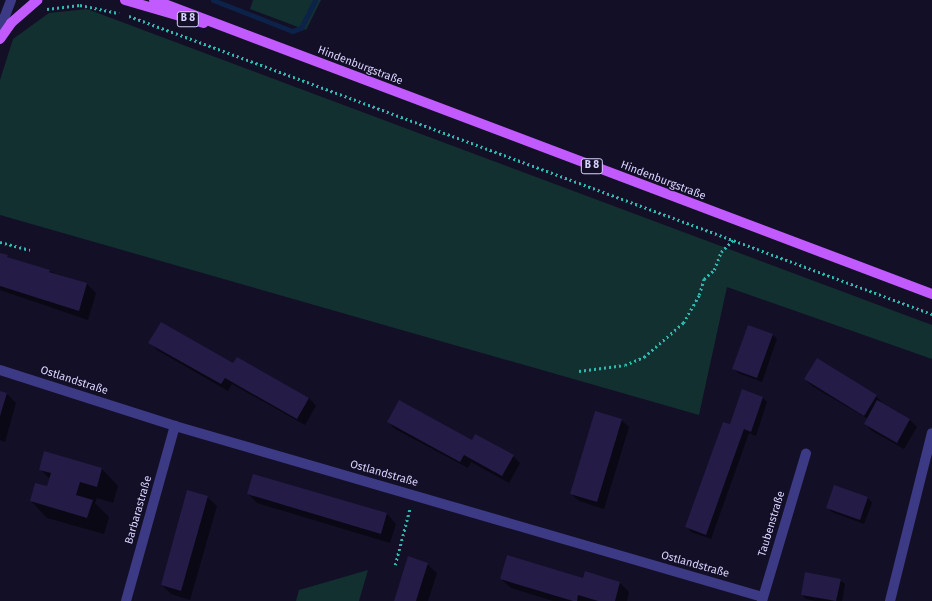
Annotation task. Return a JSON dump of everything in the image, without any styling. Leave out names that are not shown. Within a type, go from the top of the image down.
[{"type":"main road","name":"Hindenburgstraße","points":[[125,0],[251,38]]},
{"type":"main road","name":"Hindenburgstraße","points":[[154,0],[251,38],[932,294]]},
{"type":"main road","points":[[0,39],[11,23],[41,2]]},
{"type":"street","points":[[0,29],[11,0]]},
{"type":"street","name":"Ostlandstraße","points":[[0,370],[175,426],[762,599]]},
{"type":"street","name":"Barbarastraße","points":[[126,601],[175,426]]},
{"type":"street","points":[[890,601],[932,433]]},
{"type":"street","name":"Taubenstraße","points":[[762,599],[806,453]]},
{"type":"path","points":[[41,2],[46,9],[80,5],[114,11],[734,239],[932,314]]},
{"type":"path","points":[[579,371],[625,365],[644,357],[683,322],[699,295],[704,279],[714,270],[721,252],[734,239]]},
{"type":"path","points":[[0,242],[30,250]]},
{"type":"path","points":[[395,565],[413,495]]},
{"type":"green space","points":[[253,0],[321,0],[306,30],[250,9]]},
{"type":"green space","points":[[87,9],[932,325],[932,359],[727,287],[699,415],[0,215],[0,80],[13,39],[49,13]]},
{"type":"green space","points":[[368,570],[359,601],[296,601],[299,590]]},
{"type":"building","points":[[0,253],[8,255],[7,257],[50,270],[49,272],[87,283],[79,311],[0,286]]},
{"type":"building","points":[[161,322],[233,363],[237,357],[309,398],[297,419],[225,378],[221,384],[148,343]]},
{"type":"building","points":[[748,325],[773,334],[757,378],[732,369]]},
{"type":"building","points":[[817,358],[877,395],[864,416],[804,379]]},
{"type":"building","points":[[742,389],[763,397],[751,432],[744,429],[706,535],[685,527],[723,422],[730,424]]},
{"type":"building","points":[[0,391],[7,393],[0,416]]},
{"type":"building","points":[[399,400],[472,440],[475,434],[514,455],[502,476],[464,455],[460,462],[387,422]]},
{"type":"building","points":[[877,400],[910,419],[897,443],[864,424]]},
{"type":"building","points":[[595,411],[622,419],[597,502],[570,494]]},
{"type":"building","points":[[44,451],[102,468],[97,487],[80,482],[76,495],[93,500],[87,518],[30,501],[35,483],[47,486],[51,473],[39,470]]},
{"type":"building","points":[[253,474],[387,513],[381,534],[247,494]]},
{"type":"building","points":[[834,485],[868,497],[860,520],[826,508]]},
{"type":"building","points":[[187,490],[208,496],[181,591],[161,585]]},
{"type":"building","points":[[507,555],[583,578],[585,571],[620,582],[615,601],[598,601],[578,595],[577,601],[573,601],[500,579]]},
{"type":"building","points":[[408,556],[428,563],[416,601],[394,601]]},
{"type":"building","points":[[805,572],[841,579],[836,601],[801,595]]},
{"type":"waterway","points":[[213,0],[292,31],[301,28],[315,0]]}]
